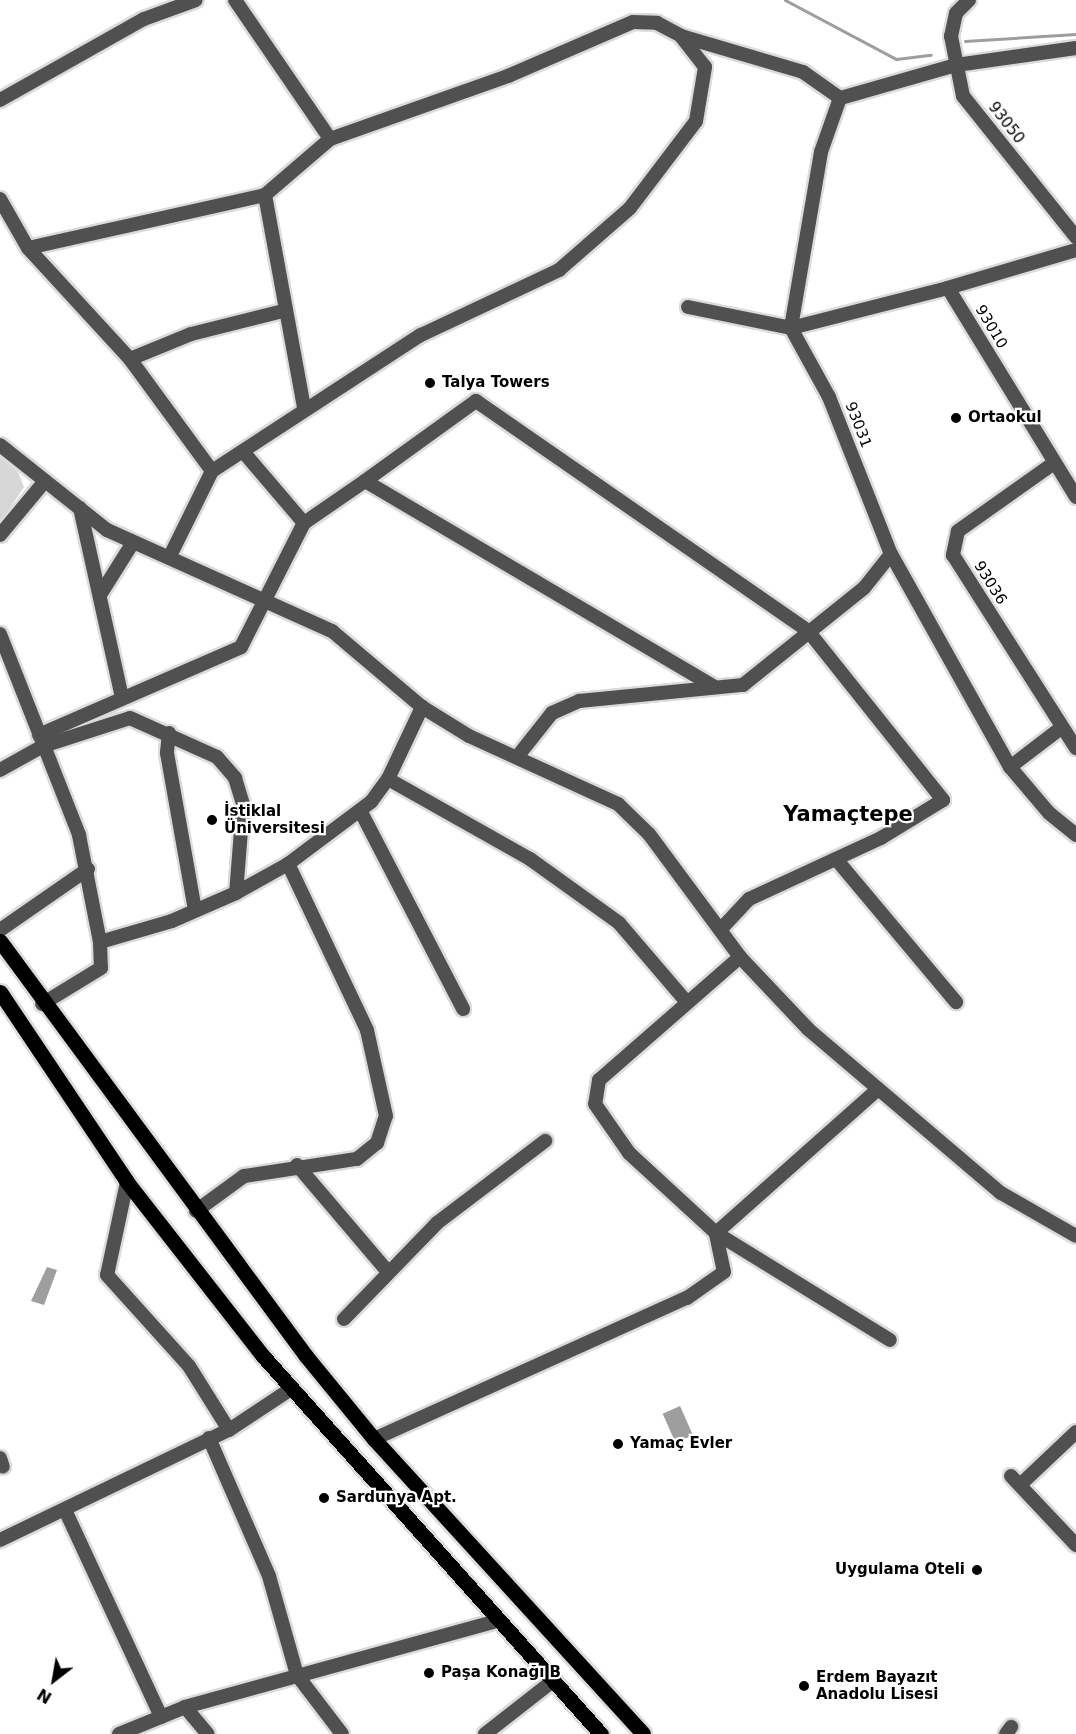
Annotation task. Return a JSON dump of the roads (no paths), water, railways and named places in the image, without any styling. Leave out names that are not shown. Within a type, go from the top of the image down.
[{"type":"main road","points":[[0,941],[42,1004],[196,1211],[374,1439],[643,1734]]},
{"type":"main road","points":[[0,992],[127,1182],[291,1389],[602,1734]]},
{"type":"street","points":[[0,100],[144,19],[196,0]]},
{"type":"street","points":[[235,0],[330,139]]},
{"type":"street","name":"93050","points":[[969,0],[956,13],[951,36],[963,96],[1076,237]]},
{"type":"street","points":[[24,242],[265,195],[330,139],[508,76],[633,22],[657,23],[681,36],[803,72],[840,98]]},
{"type":"street","points":[[170,556],[212,471],[245,454],[304,408],[421,335],[559,270],[630,208],[696,121],[705,67],[681,36]]},
{"type":"street","points":[[840,98],[956,65],[1076,48]]},
{"type":"street","points":[[791,328],[821,152],[840,98]]},
{"type":"street","points":[[265,195],[283,311],[304,408]]},
{"type":"street","points":[[0,199],[24,242]]},
{"type":"street","points":[[0,222],[24,242],[130,359],[212,471]]},
{"type":"street","points":[[688,307],[791,328],[948,288],[1076,250]]},
{"type":"street","name":"93010","points":[[948,288],[1076,497]]},
{"type":"street","points":[[130,359],[192,334],[283,311]]},
{"type":"street","name":"93031","points":[[791,328],[830,398],[891,554],[1010,767],[1048,813],[1076,836]]},
{"type":"street","points":[[0,770],[41,740],[122,698],[226,658],[241,647],[270,598],[304,523],[476,402],[809,632],[943,800],[836,859],[749,899],[720,930]]},
{"type":"street","points":[[0,446],[80,508],[132,544],[170,556],[270,598],[332,631],[422,707],[517,757],[618,804],[649,834],[740,957],[807,1029],[1001,1193],[1076,1236]]},
{"type":"street","points":[[245,454],[304,523]]},
{"type":"street","name":"93036","points":[[1054,463],[958,531],[952,555],[1061,728],[1076,748]]},
{"type":"street","points":[[365,481],[713,686]]},
{"type":"street","points":[[0,535],[45,482]]},
{"type":"street","points":[[80,508],[122,698]]},
{"type":"street","points":[[100,595],[132,544]]},
{"type":"street","points":[[517,757],[552,712],[579,701],[713,686],[743,685],[864,588],[891,554]]},
{"type":"street","points":[[0,634],[88,869],[90,910],[100,942],[100,968],[42,1004]]},
{"type":"street","points":[[100,942],[195,910],[236,893],[288,864],[361,812],[388,779],[422,707]]},
{"type":"street","points":[[41,740],[130,718],[169,733],[217,756],[236,778],[244,825],[236,893]]},
{"type":"street","points":[[1010,767],[1061,728]]},
{"type":"street","points":[[169,733],[167,753],[195,910]]},
{"type":"street","points":[[388,779],[530,859],[619,923],[685,1000]]},
{"type":"street","points":[[361,812],[463,1009]]},
{"type":"street","points":[[836,859],[956,1002]]},
{"type":"street","points":[[196,1211],[244,1176],[297,1165],[357,1159],[377,1143],[386,1116],[367,1030],[288,864]]},
{"type":"street","points":[[0,930],[88,869]]},
{"type":"street","points":[[740,957],[685,1000],[599,1080],[593,1093],[602,1121],[629,1153],[716,1233],[890,1340]]},
{"type":"street","points":[[716,1233],[877,1090]]},
{"type":"street","points":[[344,1319],[437,1223],[545,1141]]},
{"type":"street","points":[[297,1165],[388,1272]]},
{"type":"street","points":[[127,1182],[107,1275],[189,1366],[229,1430]]},
{"type":"street","points":[[374,1439],[687,1298],[724,1272],[716,1233]]},
{"type":"street","points":[[0,1540],[66,1512],[209,1438],[229,1430],[291,1389]]},
{"type":"street","points":[[1076,1432],[1016,1481],[1076,1545]]},
{"type":"street","points":[[209,1438],[269,1576],[297,1675],[342,1734]]},
{"type":"street","points":[[66,1512],[160,1717]]},
{"type":"street","points":[[119,1734],[185,1707],[498,1621]]},
{"type":"street","points":[[485,1734],[554,1680]]},
{"type":"street","points":[[185,1707],[208,1734]]},
{"type":"waterway","points":[[785,0],[896,59],[931,55]]},
{"type":"waterway","points":[[965,41],[1076,34]]},
{"type":"place","name":"Talya Towers","points":[[430,383]]},
{"type":"place","name":"Ortaokul","points":[[956,418]]},
{"type":"place","name":"İstiklal Üniversitesi","points":[[212,820]]},
{"type":"place","name":"Yamaç Evler","points":[[618,1444]]},
{"type":"place","name":"Sardunya Apt.","points":[[324,1498]]},
{"type":"place","name":"Uygulama Oteli","points":[[977,1570]]},
{"type":"place","name":"Paşa Konağı B","points":[[429,1673]]},
{"type":"place","name":"Erdem Bayazıt Anadolu Lisesi","points":[[804,1686]]},
{"type":"district","name":"Yamaçtepe","points":[[848,814]]}]
